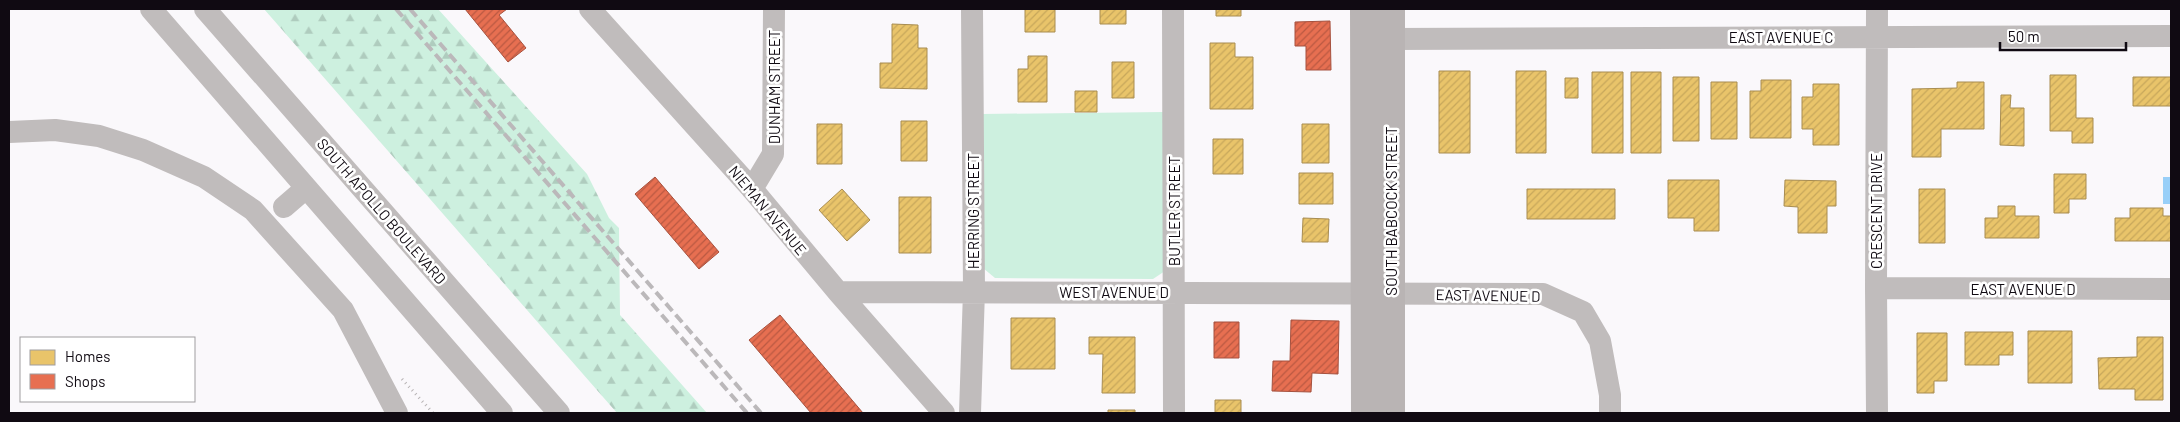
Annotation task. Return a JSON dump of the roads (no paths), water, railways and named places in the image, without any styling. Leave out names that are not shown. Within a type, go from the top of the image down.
[{"type":"main road","name":"SOUTH BABCOCK STREET","points":[[1364,9],[1378,294],[1390,413]]},
{"type":"main road","name":"SOUTH BABCOCK STREET","points":[[1365,413],[1378,294],[1392,39],[1391,9]]},
{"type":"street","points":[[151,9],[502,413]]},
{"type":"street","name":"SOUTH APOLLO BOULEVARD","points":[[205,9],[559,413]]},
{"type":"street","name":"NIEMAN AVENUE","points":[[590,9],[752,189],[838,292],[944,413]]},
{"type":"street","name":"DUNHAM STREET","points":[[752,189],[773,154],[774,9]]},
{"type":"street","name":"HERRING STREET","points":[[970,413],[974,291],[972,9]]},
{"type":"street","name":"BUTLER STREET","points":[[1173,9],[1174,413]]},
{"type":"street","name":"CRESCENT DRIVE","points":[[1877,9],[1877,413]]},
{"type":"street","name":"EAST AVENUE C","points":[[1392,39],[2171,36]]},
{"type":"street","points":[[9,132],[55,130],[99,136],[143,150],[204,177],[253,210],[343,310],[397,413]]},
{"type":"street","points":[[284,207],[306,188]]},
{"type":"street","name":"EAST AVENUE D","points":[[1876,288],[2171,289]]},
{"type":"street","name":"WEST AVENUE D","points":[[838,292],[974,291],[1378,294]]},
{"type":"street","name":"EAST AVENUE D","points":[[1378,294],[1543,294],[1583,312],[1600,341],[1610,395],[1610,413]]},
{"type":"water","points":[[2163,177],[2171,177],[2171,204],[2163,204]]},
{"type":"railway","points":[[396,9],[747,413]]},
{"type":"railway","points":[[410,9],[761,413]]}]
